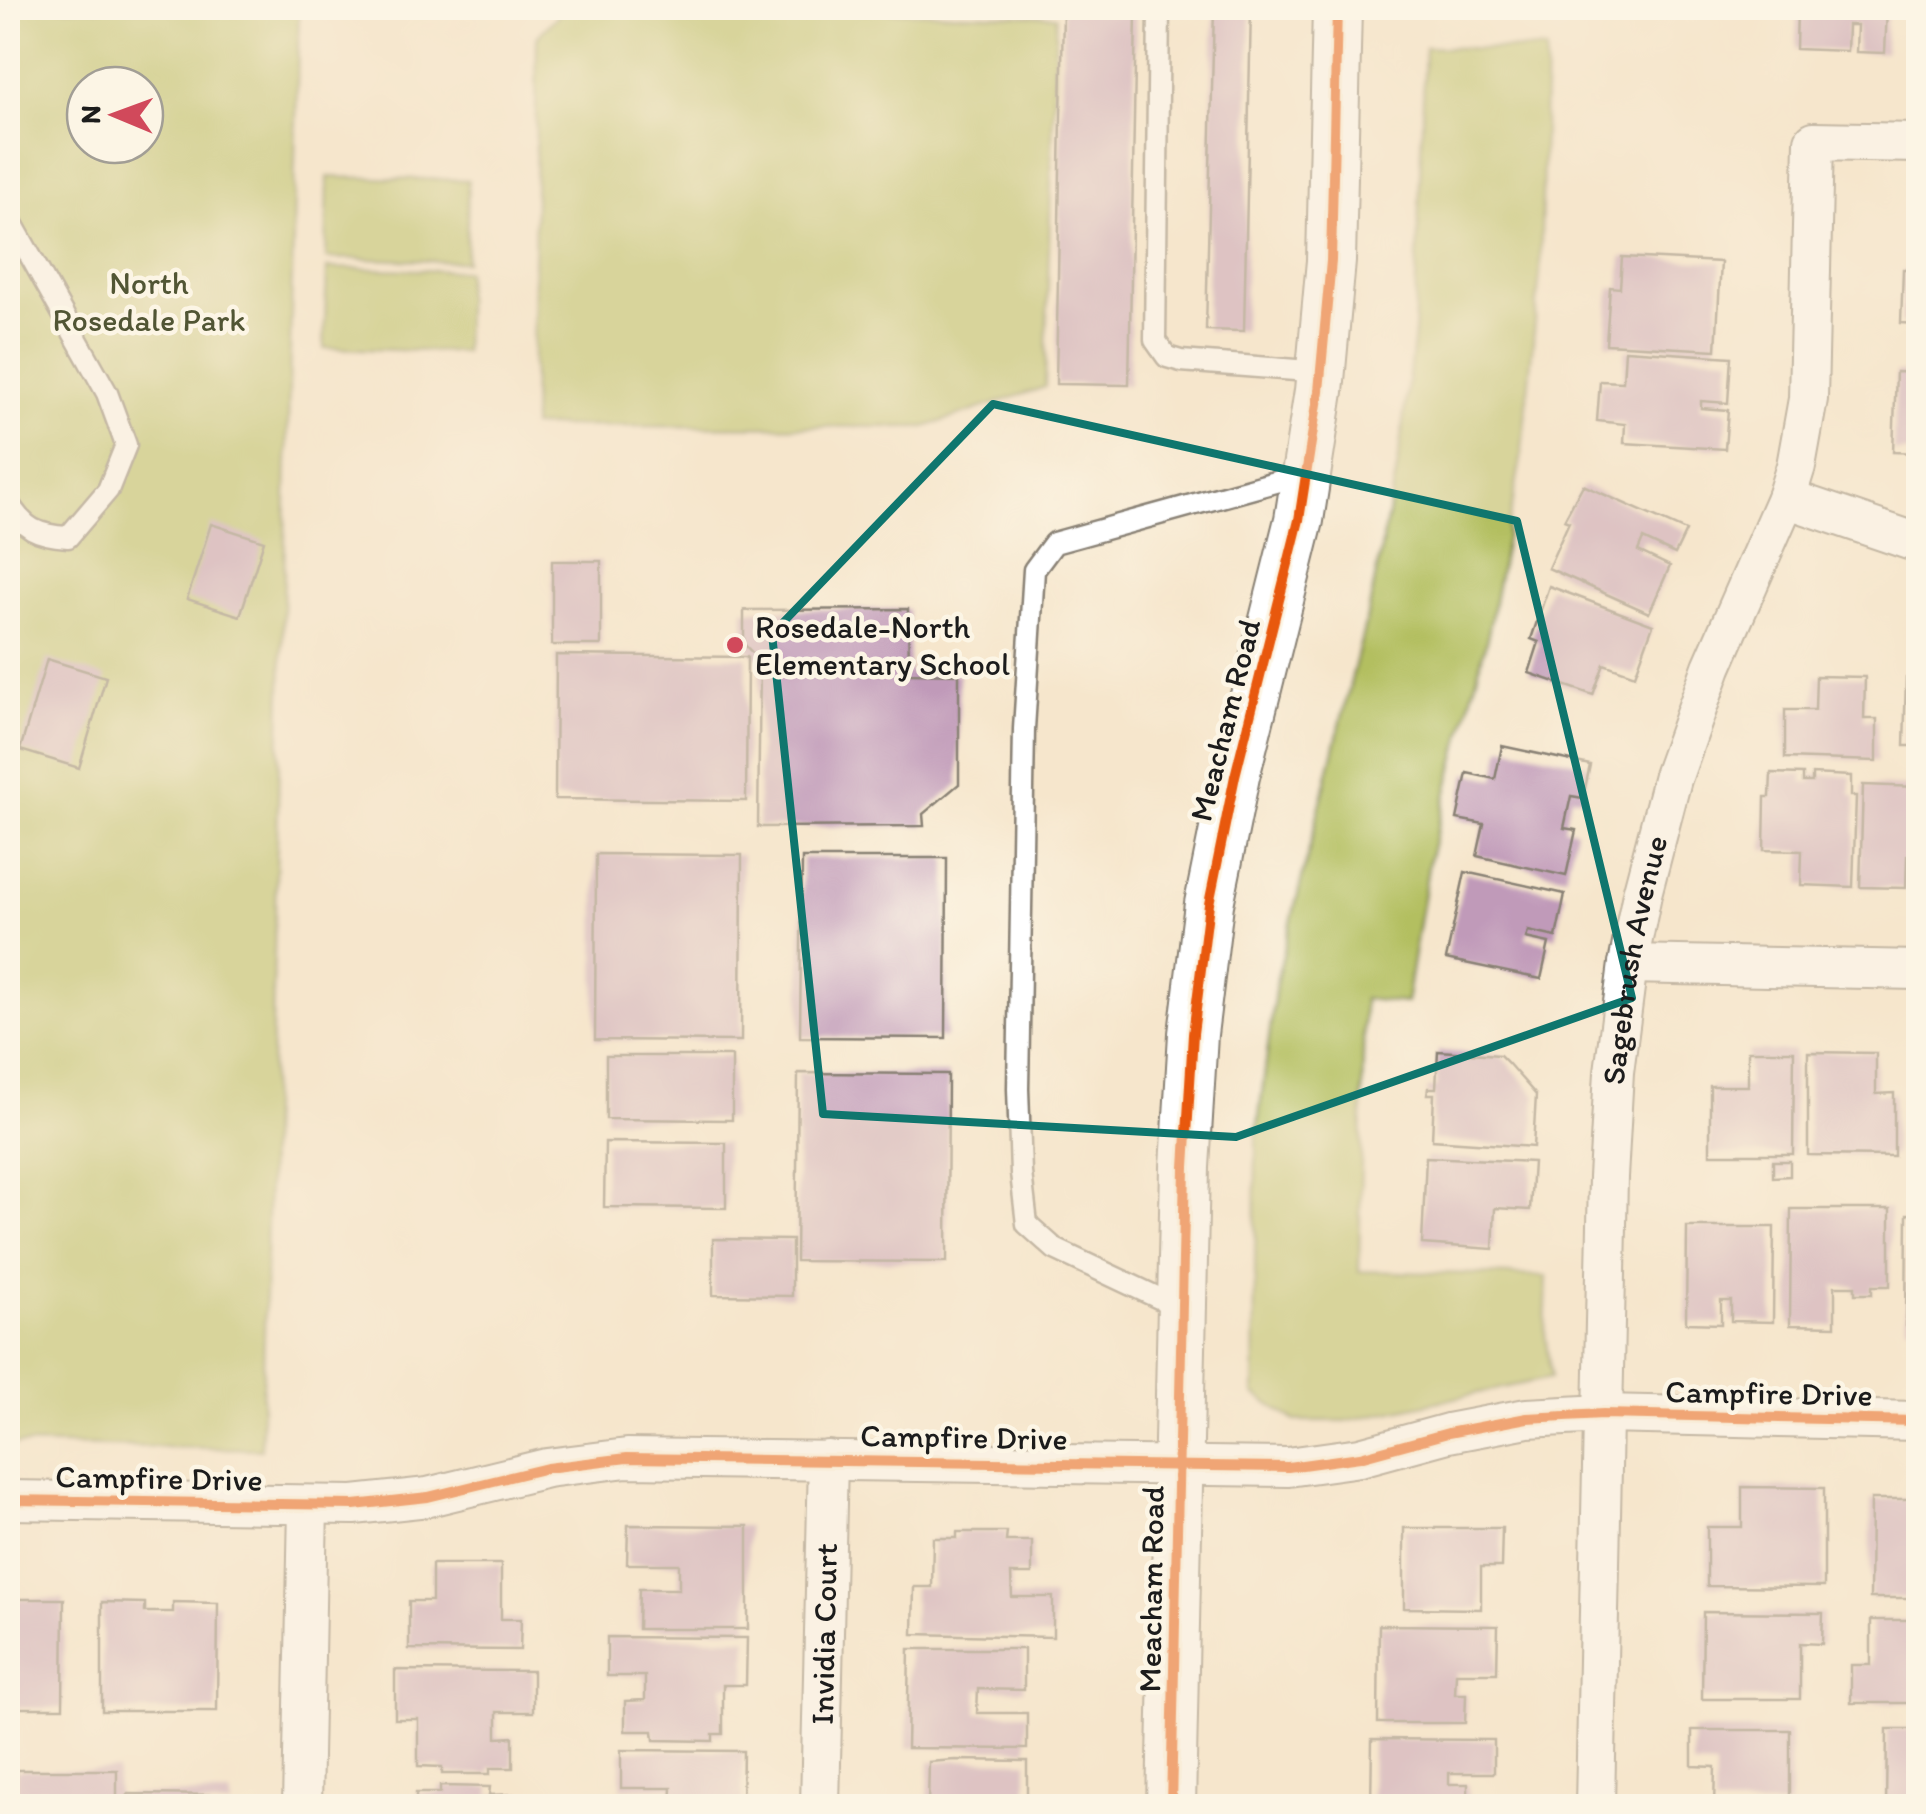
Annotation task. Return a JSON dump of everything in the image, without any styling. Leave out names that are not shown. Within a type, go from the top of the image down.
[{"type":"street","name":"Meacham Road","points":[[1172,1806],[1192,1034],[1209,904],[1306,474],[1321,372],[1331,261],[1337,8]]},
{"type":"street","name":"Sagebrush Avenue","points":[[1595,1806],[1613,1089],[1628,964],[1672,778],[1712,666],[1786,498],[1796,466],[1808,399],[1814,140],[1918,143]]},
{"type":"street","points":[[1786,498],[1918,543]]},
{"type":"street","points":[[1628,964],[1918,970]]},
{"type":"street","name":"Campfire Drive","points":[[8,1500],[354,1505],[428,1497],[547,1468],[628,1458],[1288,1467],[1360,1457],[1448,1432],[1527,1418],[1603,1414],[1918,1421]]},
{"type":"street","name":"Invidia Court","points":[[820,1806],[828,1460]]},
{"type":"street","points":[[302,1806],[308,1506]]},
{"type":"lane","points":[[1159,8],[1155,340],[1168,357],[1181,362],[1321,372]]},
{"type":"lane","points":[[8,216],[108,393],[126,444],[108,490],[68,537],[43,536],[19,521],[8,502]]},
{"type":"lane","points":[[1182,1308],[1055,1248],[1027,1224],[1018,1089],[1024,729],[1034,570],[1054,542],[1306,474]]},
{"type":"highlighted area","points":[[993,404],[1517,521],[1632,998],[1236,1137],[823,1114],[772,634]]},
{"type":"green space","name":"North Rosedale Park","points":[[8,8],[299,8],[261,1449],[8,1444]]},
{"type":"green space","points":[[565,8],[758,8],[1056,16],[1045,387],[925,427],[532,426],[537,37]]},
{"type":"green space","points":[[1425,47],[1546,50],[1540,273],[1521,459],[1488,634],[1429,861],[1406,1003],[1364,999],[1359,1271],[1547,1276],[1545,1333],[1551,1378],[1345,1421],[1295,1421],[1254,1394],[1256,1141],[1276,983],[1370,604],[1397,470],[1414,334]]},
{"type":"green space","points":[[328,177],[468,180],[466,262],[326,258]]},
{"type":"green space","points":[[327,268],[466,271],[464,352],[324,348]]},
{"type":"building","points":[[1214,8],[1251,8],[1244,331],[1206,330]]},
{"type":"building","points":[[1797,8],[1887,8],[1885,53],[1856,52],[1857,25],[1848,25],[1847,51],[1796,49]]},
{"type":"building","points":[[1063,10],[1136,12],[1129,385],[1056,384]]},
{"type":"building","points":[[1622,257],[1721,262],[1716,350],[1606,344],[1610,287],[1620,288]]},
{"type":"building","points":[[1903,269],[1918,269],[1918,324],[1901,323]]},
{"type":"building","points":[[1625,350],[1731,357],[1728,403],[1701,401],[1701,408],[1728,410],[1725,449],[1624,443],[1625,424],[1597,421],[1600,381],[1623,382]]},
{"type":"building","points":[[1896,372],[1918,373],[1918,453],[1893,452]]},
{"type":"building","points":[[1583,485],[1686,531],[1675,554],[1643,539],[1638,551],[1670,566],[1649,613],[1548,568],[1569,522],[1564,520]]},
{"type":"building","points":[[211,524],[264,541],[240,616],[187,599]]},
{"type":"building","points":[[552,561],[601,561],[601,645],[552,645]]},
{"type":"building","points":[[1549,586],[1653,625],[1635,675],[1604,664],[1593,695],[1529,673],[1539,642],[1531,639]]},
{"type":"building","points":[[908,609],[909,673],[959,674],[959,784],[923,814],[924,826],[758,827],[760,661],[744,644],[744,610]]},
{"type":"building","points":[[556,655],[747,657],[746,801],[555,799]]},
{"type":"building","points":[[47,659],[106,677],[79,768],[20,750]]},
{"type":"building","points":[[1816,676],[1865,677],[1864,719],[1877,719],[1877,761],[1785,758],[1785,710],[1815,710]]},
{"type":"building","points":[[1906,678],[1918,678],[1918,746],[1904,746]]},
{"type":"building","points":[[1502,746],[1590,765],[1583,798],[1571,796],[1564,828],[1576,830],[1566,876],[1477,856],[1484,824],[1457,819],[1467,773],[1495,779]]},
{"type":"building","points":[[1771,773],[1803,774],[1803,782],[1812,782],[1812,774],[1851,776],[1851,796],[1856,796],[1853,887],[1801,885],[1802,851],[1764,850],[1765,797],[1770,797]]},
{"type":"building","points":[[1863,785],[1918,787],[1918,857],[1907,856],[1906,888],[1860,887]]},
{"type":"building","points":[[596,854],[742,855],[741,1041],[595,1040]]},
{"type":"building","points":[[802,858],[947,858],[946,1038],[800,1037]]},
{"type":"building","points":[[1465,872],[1565,894],[1556,937],[1528,931],[1526,938],[1549,943],[1541,979],[1446,959]]},
{"type":"building","points":[[1438,1051],[1500,1055],[1508,1063],[1536,1095],[1533,1147],[1432,1140],[1434,1094],[1427,1094],[1428,1088],[1436,1088]]},
{"type":"building","points":[[1748,1051],[1794,1051],[1793,1154],[1710,1154],[1710,1086],[1748,1086]]},
{"type":"building","points":[[1808,1052],[1876,1053],[1876,1094],[1894,1093],[1894,1156],[1808,1155]]},
{"type":"building","points":[[606,1056],[732,1056],[732,1120],[606,1119]]},
{"type":"building","points":[[798,1073],[948,1074],[947,1262],[796,1261]]},
{"type":"building","points":[[605,1142],[726,1143],[726,1208],[604,1207]]},
{"type":"building","points":[[1426,1157],[1533,1162],[1530,1210],[1495,1208],[1493,1249],[1422,1244]]},
{"type":"building","points":[[1773,1161],[1790,1161],[1790,1176],[1773,1177]]},
{"type":"building","points":[[1791,1209],[1890,1209],[1890,1286],[1872,1286],[1872,1294],[1855,1294],[1855,1286],[1835,1286],[1835,1326],[1790,1325]]},
{"type":"building","points":[[1907,1214],[1918,1214],[1918,1326],[1906,1326]]},
{"type":"building","points":[[1687,1227],[1774,1227],[1773,1322],[1731,1321],[1731,1301],[1721,1301],[1721,1324],[1686,1323]]},
{"type":"building","points":[[713,1239],[792,1240],[792,1296],[713,1295]]},
{"type":"building","points":[[1742,1487],[1824,1488],[1824,1587],[1707,1586],[1707,1527],[1742,1527]]},
{"type":"building","points":[[1871,1499],[1918,1499],[1918,1598],[1870,1598]]},
{"type":"building","points":[[628,1525],[748,1526],[748,1629],[638,1629],[639,1589],[679,1589],[679,1564],[627,1564]]},
{"type":"building","points":[[1404,1528],[1502,1528],[1501,1567],[1481,1567],[1481,1609],[1404,1608]]},
{"type":"building","points":[[957,1532],[1007,1532],[1006,1541],[1032,1541],[1032,1574],[1011,1574],[1012,1597],[1053,1597],[1053,1637],[913,1634],[914,1587],[932,1587],[933,1538],[957,1538]]},
{"type":"building","points":[[432,1564],[501,1564],[501,1619],[521,1619],[520,1650],[409,1649],[409,1601],[432,1601]]},
{"type":"building","points":[[8,1599],[64,1599],[63,1708],[8,1708]]},
{"type":"building","points":[[102,1602],[145,1603],[145,1612],[173,1612],[173,1602],[218,1603],[217,1711],[102,1711]]},
{"type":"building","points":[[1703,1612],[1823,1613],[1822,1644],[1800,1643],[1800,1699],[1702,1699]]},
{"type":"building","points":[[1871,1620],[1918,1620],[1918,1703],[1851,1703],[1851,1665],[1871,1665]]},
{"type":"building","points":[[1379,1625],[1498,1626],[1497,1673],[1456,1673],[1455,1694],[1466,1694],[1465,1723],[1378,1723]]},
{"type":"building","points":[[607,1637],[747,1638],[746,1685],[723,1685],[723,1734],[713,1734],[713,1741],[654,1740],[653,1731],[625,1731],[625,1701],[645,1700],[645,1676],[607,1676]]},
{"type":"building","points":[[909,1649],[1024,1649],[1024,1690],[978,1689],[977,1713],[1027,1713],[1027,1749],[907,1748]]},
{"type":"building","points":[[395,1670],[533,1671],[533,1712],[497,1712],[497,1738],[513,1737],[513,1768],[490,1768],[490,1774],[442,1774],[442,1767],[418,1766],[418,1719],[395,1719]]},
{"type":"building","points":[[1887,1729],[1918,1729],[1918,1806],[1886,1806]]},
{"type":"building","points":[[1692,1730],[1790,1730],[1790,1806],[1714,1806],[1715,1767],[1692,1766]]},
{"type":"building","points":[[1372,1739],[1494,1740],[1494,1773],[1449,1773],[1449,1784],[1468,1784],[1468,1806],[1371,1806]]},
{"type":"building","points":[[621,1750],[743,1751],[742,1806],[671,1806],[672,1788],[621,1788]]},
{"type":"building","points":[[1027,1761],[1027,1798],[1009,1798],[1009,1806],[928,1806],[929,1762]]},
{"type":"building","points":[[17,1770],[117,1770],[117,1806],[17,1806]]},
{"type":"building","points":[[440,1786],[490,1787],[489,1795],[513,1794],[513,1806],[416,1806],[416,1793],[440,1793]]},
{"type":"building","points":[[128,1794],[231,1795],[231,1806],[128,1806]]},
{"type":"cycle path","points":[[1171,1806],[1185,1167],[1193,1034],[1209,904],[1235,776],[1299,520],[1319,391],[1331,261],[1337,8]]},
{"type":"cycle path","points":[[8,1500],[354,1505],[428,1497],[547,1468],[627,1458],[1288,1467],[1360,1457],[1448,1433],[1527,1418],[1603,1414],[1918,1421]]},
{"type":"place","name":"Rosedale-North Elementary School","points":[[735,645]]}]
